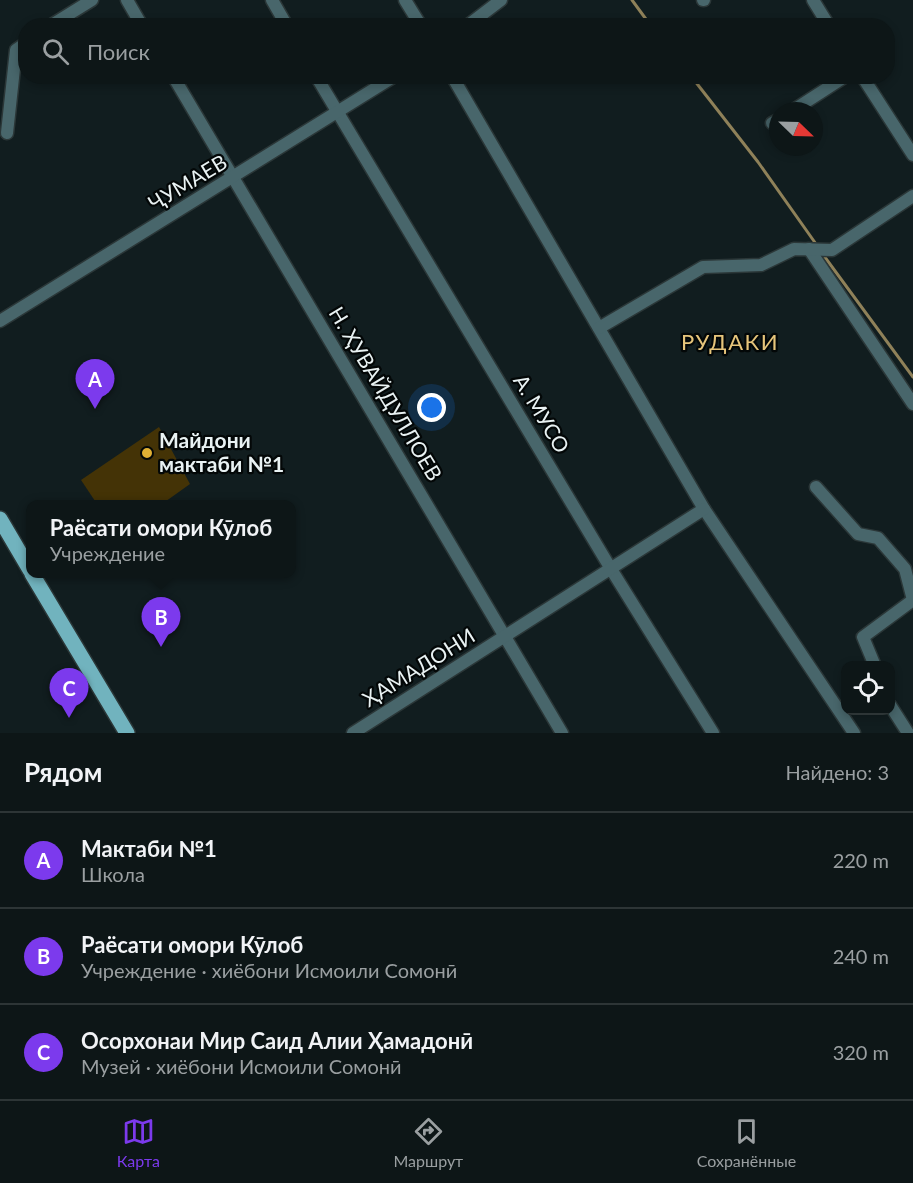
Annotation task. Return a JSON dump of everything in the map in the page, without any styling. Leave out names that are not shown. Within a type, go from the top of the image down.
[{"type":"main road","points":[[0,519],[26,562]]},
{"type":"main road","points":[[36,578],[127,733]]},
{"type":"street","points":[[63,18],[92,0]]},
{"type":"street","points":[[127,0],[137,18]]},
{"type":"street","points":[[272,0],[282,18]]},
{"type":"street","points":[[405,0],[416,18]]},
{"type":"street","points":[[475,18],[487,5],[501,0]]},
{"type":"street","points":[[813,0],[824,18]]},
{"type":"street","points":[[7,133],[16,50],[18,49]]},
{"type":"street","name":"Н. ҲУВАЙДУЛЛОЕВ","points":[[178,84],[562,733]]},
{"type":"street","name":"А. МУСО","points":[[321,84],[611,568],[713,733]]},
{"type":"street","name":"ҶУМАЕВ","points":[[0,321],[338,114],[383,84]]},
{"type":"street","points":[[457,84],[704,509],[854,733]]},
{"type":"street","points":[[806,102],[834,84]]},
{"type":"street","points":[[867,84],[913,155]]},
{"type":"street","points":[[599,328],[703,267],[761,265],[794,249],[832,250],[913,196]]},
{"type":"street","points":[[809,249],[913,404]]},
{"type":"street","points":[[816,487],[858,534],[878,538],[905,569],[913,600],[863,637],[875,661]]},
{"type":"street","name":"ҲАМАДОНИ","points":[[353,733],[704,509]]},
{"type":"street","points":[[895,712],[908,733]]},
{"type":"shaded area","name":"Майдони мактаби №1","points":[[159,427],[190,484],[168,500],[94,500],[81,480]]},
{"type":"waterway","points":[[632,0],[645,18]]},
{"type":"waterway","points":[[697,84],[758,162],[816,244]]},
{"type":"waterway","points":[[824,256],[913,377]]},
{"type":"place","name":"Мактаби №1","points":[[95,409]]},
{"type":"place","name":"Майдони мактаби №1","points":[[147,453]]},
{"type":"place","name":"Раёсати омори Кӯлоб","points":[[161,647]]},
{"type":"place","name":"Осорхонаи Мир Саид Алии Ҳамадонӣ","points":[[69,718]]},
{"type":"district","name":"РУДАКИ","points":[[730,342]]}]
